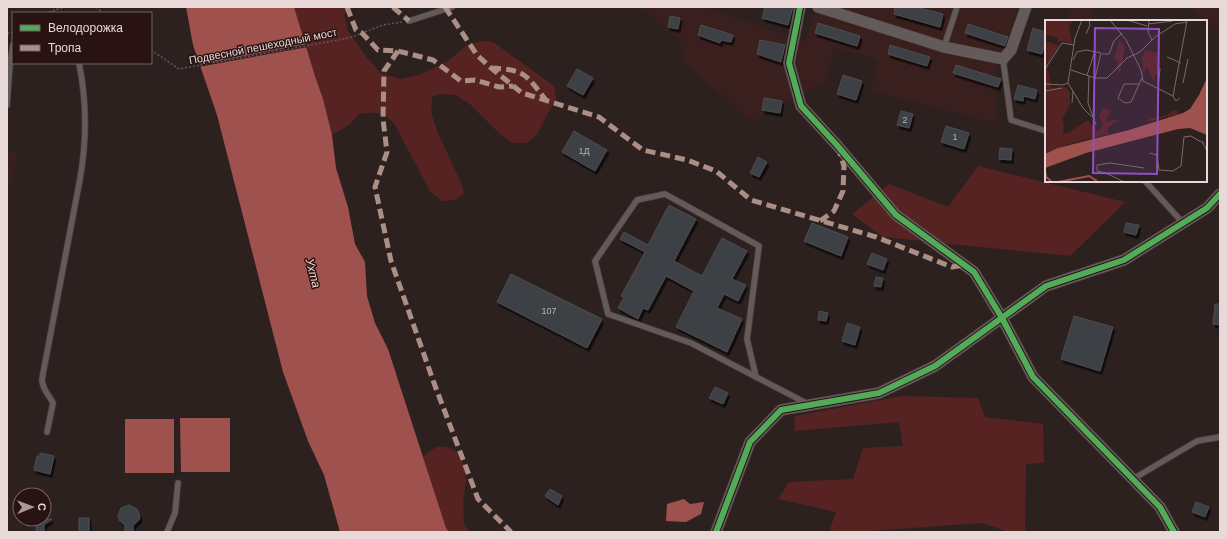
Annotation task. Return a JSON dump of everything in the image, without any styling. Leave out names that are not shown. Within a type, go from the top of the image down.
[{"type":"street","points":[[800,7],[789,63],[801,106],[836,144],[896,216],[974,272],[1002,318],[1033,377],[1160,507],[1174,532]]},
{"type":"street","points":[[818,7],[944,47],[1003,59],[1011,50],[1026,7]]},
{"type":"street","points":[[716,532],[750,442],[781,410],[879,393],[935,366],[1046,286],[1124,260],[1207,208],[1220,194]]},
{"type":"lane","points":[[409,21],[452,7]]},
{"type":"lane","points":[[944,47],[956,7]]},
{"type":"lane","points":[[7,105],[12,51]]},
{"type":"lane","points":[[1003,59],[1011,120],[1045,131]]},
{"type":"lane","points":[[47,432],[53,403],[48,393],[42,387],[42,379],[85,145],[85,105],[79,64]]},
{"type":"lane","points":[[1146,182],[1183,223]]},
{"type":"lane","points":[[756,377],[747,339],[759,246],[665,194],[637,200],[595,261],[608,314],[691,343],[756,377],[810,405]]},
{"type":"lane","points":[[1133,479],[1197,441],[1220,437]]},
{"type":"lane","points":[[167,532],[175,513],[178,483]]},
{"type":"path","points":[[48,12],[65,7]]},
{"type":"shaded area","points":[[294,7],[354,7],[344,14],[348,31],[380,73],[401,79],[419,75],[448,61],[466,46],[480,41],[493,42],[554,86],[556,98],[537,134],[527,143],[513,143],[501,135],[471,105],[456,95],[441,94],[432,97],[431,112],[437,131],[462,185],[464,194],[455,200],[442,201],[430,191],[395,125],[387,117],[375,113],[359,114],[350,124],[332,135],[323,99]]},
{"type":"shaded area","points":[[639,7],[703,7],[805,41],[817,7],[1018,7],[1007,46],[996,65],[995,123],[871,91],[878,60],[835,48],[825,81],[752,122],[685,64],[680,40]]},
{"type":"shaded area","points":[[1071,7],[1093,7],[1091,20],[1068,20]]},
{"type":"shaded area","points":[[1189,7],[1220,7],[1220,33],[1207,22],[1207,20],[1205,20]]},
{"type":"shaded area","points":[[7,149],[19,154],[7,194]]},
{"type":"shaded area","points":[[978,166],[1125,202],[1070,256],[883,237],[852,214],[889,184],[948,207]]},
{"type":"shaded area","points":[[902,396],[978,398],[985,417],[1043,424],[1044,463],[1026,464],[1025,532],[1009,532],[982,523],[855,532],[829,532],[836,512],[778,499],[789,482],[853,479],[863,448],[903,446],[899,422],[794,431],[795,416]]},
{"type":"shaded area","points":[[437,447],[447,447],[457,452],[464,464],[466,481],[463,503],[464,523],[469,532],[449,532],[446,528],[423,457]]},
{"type":"water","name":"Ухта","points":[[186,7],[294,7],[323,99],[332,135],[336,168],[348,207],[355,244],[365,262],[367,296],[375,323],[388,349],[446,528],[449,532],[340,532],[324,475],[308,441],[283,372],[217,115],[193,45]]},
{"type":"water","points":[[180,418],[230,418],[230,472],[181,472]]},
{"type":"water","points":[[125,419],[174,419],[174,473],[125,473]]},
{"type":"water","points":[[684,499],[690,504],[704,502],[701,514],[686,522],[666,521],[667,504]]},
{"type":"pier","points":[[307,44],[308,47],[198,67],[197,65]]},
{"type":"building","points":[[765,7],[793,7],[788,25],[762,18]]},
{"type":"building","points":[[895,7],[916,7],[943,14],[940,27],[894,14]]},
{"type":"building","points":[[670,16],[680,18],[678,29],[668,27]]},
{"type":"building","points":[[818,23],[860,36],[857,46],[815,33]]},
{"type":"building","points":[[968,24],[1008,37],[1005,46],[965,33]]},
{"type":"building","points":[[701,25],[733,35],[731,42],[721,40],[720,43],[698,35]]},
{"type":"building","points":[[1033,28],[1045,32],[1045,42],[1042,54],[1027,50]]},
{"type":"building","points":[[760,40],[785,45],[781,62],[757,54]]},
{"type":"building","points":[[890,45],[930,57],[927,66],[888,54]]},
{"type":"building","points":[[956,65],[1001,79],[998,87],[953,73]]},
{"type":"building","points":[[577,69],[593,78],[583,95],[567,86]]},
{"type":"building","points":[[843,75],[862,81],[856,100],[837,94]]},
{"type":"building","points":[[1018,85],[1037,90],[1035,99],[1024,96],[1023,101],[1014,99]]},
{"type":"building","points":[[764,98],[782,101],[780,113],[762,110]]},
{"type":"building","points":[[901,111],[913,114],[909,128],[897,125]]},
{"type":"building","points":[[946,126],[969,133],[964,149],[941,142]]},
{"type":"building","points":[[574,131],[607,150],[595,171],[562,152]]},
{"type":"building","points":[[1000,148],[1012,149],[1011,160],[999,159]]},
{"type":"building","points":[[758,157],[767,162],[759,177],[750,173]]},
{"type":"building","points":[[669,205],[696,219],[674,261],[702,276],[722,238],[747,251],[732,279],[746,285],[738,301],[724,294],[717,308],[742,319],[727,352],[676,327],[694,291],[666,276],[648,310],[643,308],[638,319],[618,308],[624,297],[621,296],[645,252],[620,239],[624,232],[648,245]]},
{"type":"building","points":[[812,223],[848,237],[841,256],[804,241]]},
{"type":"building","points":[[1126,223],[1139,225],[1136,235],[1124,232]]},
{"type":"building","points":[[872,253],[887,259],[883,270],[867,264]]},
{"type":"building","points":[[511,274],[602,319],[587,348],[497,302]]},
{"type":"building","points":[[876,277],[883,278],[881,287],[874,286]]},
{"type":"building","points":[[1215,304],[1220,304],[1220,325],[1213,324]]},
{"type":"building","points":[[819,311],[828,313],[826,321],[818,320]]},
{"type":"building","points":[[1074,316],[1113,327],[1100,371],[1061,359]]},
{"type":"building","points":[[847,323],[860,327],[855,345],[842,341]]},
{"type":"building","points":[[715,387],[728,393],[723,404],[709,398]]},
{"type":"building","points":[[40,453],[54,456],[50,474],[34,470],[37,456],[40,456]]},
{"type":"building","points":[[550,489],[562,496],[558,505],[545,496]]},
{"type":"building","points":[[1196,502],[1209,507],[1205,517],[1192,512]]},
{"type":"building","points":[[129,505],[137,509],[140,516],[139,520],[133,526],[133,532],[125,532],[125,526],[119,520],[118,516],[121,508]]},
{"type":"building","points":[[79,518],[89,518],[89,532],[79,532]]},
{"type":"building","points":[[36,527],[44,527],[44,532],[36,532]]},
{"type":"marked path","points":[[347,7],[356,30],[362,33],[378,50],[398,51],[433,60],[461,81],[475,80],[499,87],[513,86]]},
{"type":"marked path","points":[[393,7],[409,21]]},
{"type":"marked path","points":[[445,7],[477,55],[522,93],[599,117],[643,150],[687,160],[716,171],[751,200],[876,237],[952,267],[964,265]]},
{"type":"marked path","points":[[398,51],[384,71],[383,119],[387,152],[375,187],[391,261],[434,383],[478,499],[511,532]]},
{"type":"marked path","points":[[491,68],[511,70],[524,75],[546,100]]},
{"type":"marked path","points":[[820,221],[834,211],[843,191],[844,166],[840,153]]},
{"type":"cycle path","points":[[800,7],[789,63],[801,106],[836,144],[896,215],[974,272],[1002,318],[1033,377],[1160,507],[1174,532]]},
{"type":"cycle path","points":[[716,532],[750,442],[781,410],[879,393],[935,366],[1046,286],[1124,260],[1207,208],[1220,194]]}]
